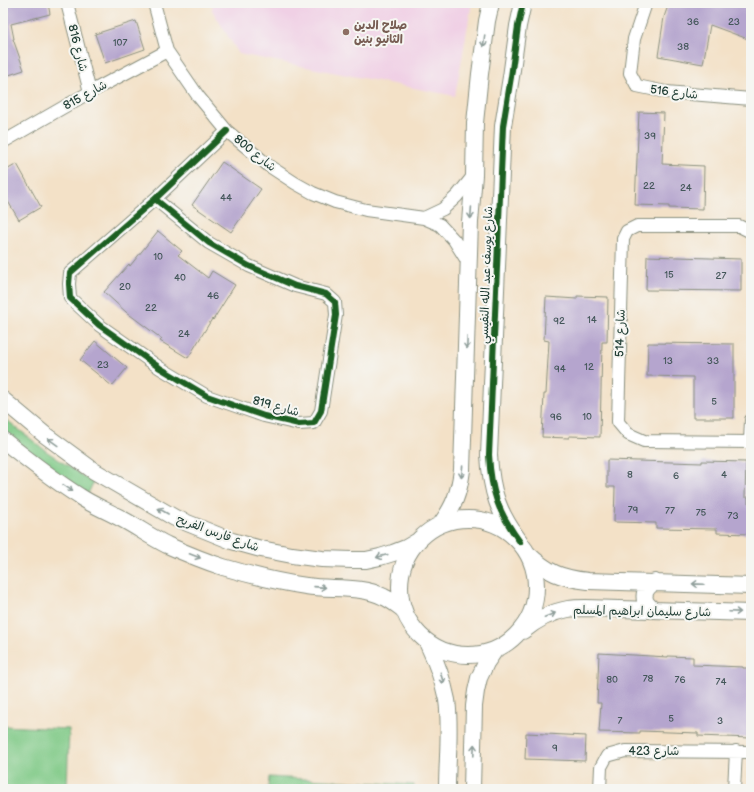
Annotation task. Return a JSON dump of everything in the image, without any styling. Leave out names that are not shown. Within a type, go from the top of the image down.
[{"type":"street","name":"شارع 816","points":[[67,3],[90,92]]},
{"type":"street","name":"شارع 800","points":[[154,3],[168,50],[198,96],[227,131],[269,166],[313,193],[335,202],[366,210],[424,218],[440,225],[454,240],[469,266]]},
{"type":"street","name":"شارع يوسف عبد الله النفيسي","points":[[441,524],[456,499],[462,470],[470,222],[474,175],[475,123],[487,21],[492,3]]},
{"type":"street","name":"شارع يوسف عبد الله النفيسي","points":[[523,3],[518,26],[503,126],[489,455],[490,474],[494,492],[503,516],[523,548]]},
{"type":"street","name":"شارع 516","points":[[646,3],[634,39],[630,73],[637,86],[666,92],[751,99]]},
{"type":"street","name":"شارع 815","points":[[3,142],[90,92],[168,50]]},
{"type":"street","name":"شارع 819","points":[[155,199],[209,243],[249,266],[295,286],[326,294],[335,302],[336,315],[321,411],[314,423],[299,424],[264,416],[207,396],[160,368],[99,326],[70,298],[68,284],[70,273],[155,199],[227,131]]},
{"type":"street","points":[[424,218],[443,209],[457,196],[474,175]]},
{"type":"street","name":"شارع 514","points":[[751,232],[739,226],[637,226],[627,231],[623,239],[618,422],[628,434],[644,441],[751,442],[751,420]]},
{"type":"street","name":"شارع فارس الفريح","points":[[3,400],[45,435],[94,471],[175,518],[232,541],[261,549],[292,555],[322,559],[366,560],[406,548],[418,540]]},
{"type":"street","points":[[3,440],[34,465],[80,497],[166,544],[193,556],[242,573],[278,582],[307,587],[372,592],[384,596],[404,610]]},
{"type":"street","points":[[523,548],[535,573],[536,596],[529,617],[517,635],[506,644],[495,650],[472,656],[448,653],[427,642],[413,628],[404,610],[400,592],[401,574],[407,556],[418,540],[428,531],[441,524],[462,519],[483,520],[503,528],[523,548],[539,565],[554,574],[571,579],[588,581],[751,586]]},
{"type":"street","points":[[655,582],[649,585],[644,596],[646,602],[655,610]]},
{"type":"street","name":"شارع سليمان ابراهيم المسلم","points":[[517,635],[532,623],[567,609],[586,608],[751,613]]},
{"type":"street","points":[[427,642],[440,671],[447,702],[447,789]]},
{"type":"street","points":[[472,789],[474,706],[476,691],[479,678],[486,663],[495,650]]},
{"type":"street","name":"شارع 423","points":[[600,789],[600,767],[607,756],[625,751],[751,752]]},
{"type":"street","points":[[734,789],[736,751]]},
{"type":"shaded area","name":"صلاح الدين الثانيو بنين","points":[[213,3],[472,3],[455,96],[239,54],[212,10]]},
{"type":"green space","points":[[3,417],[46,451],[93,483],[87,496],[3,436]]},
{"type":"green space","points":[[3,726],[69,729],[67,789],[3,789]]},
{"type":"green space","points":[[269,777],[414,785],[414,789],[268,789]]},
{"type":"building","points":[[3,3],[48,3],[50,14],[11,24],[13,39],[24,70],[3,77]]},
{"type":"building","points":[[669,3],[751,3],[751,30],[748,39],[710,25],[703,64],[658,56],[664,17]]},
{"type":"building","points":[[136,21],[145,49],[105,63],[95,34]]},
{"type":"building","points":[[639,112],[664,113],[662,164],[704,166],[703,209],[635,205]]},
{"type":"building","points":[[222,162],[261,189],[231,232],[192,205]]},
{"type":"building","points":[[17,164],[41,207],[19,220],[3,193],[3,172]]},
{"type":"building","points":[[158,231],[182,251],[178,255],[208,278],[212,271],[235,285],[188,358],[160,341],[162,339],[126,312],[104,292],[129,264],[130,266]]},
{"type":"building","points":[[647,256],[741,259],[741,291],[646,290]]},
{"type":"building","points":[[577,296],[608,297],[607,342],[602,342],[600,437],[542,437],[549,341],[544,340],[546,297],[577,299]]},
{"type":"building","points":[[95,341],[127,368],[112,386],[80,360]]},
{"type":"building","points":[[648,343],[734,344],[734,418],[693,418],[693,377],[647,376]]},
{"type":"building","points":[[607,460],[702,463],[702,461],[746,462],[745,497],[748,497],[748,503],[751,503],[751,534],[717,533],[717,529],[656,528],[656,523],[614,522],[615,487],[607,487]]},
{"type":"building","points":[[599,653],[693,657],[693,665],[751,668],[751,738],[698,736],[698,733],[640,731],[640,733],[599,732],[601,703],[597,703]]},
{"type":"building","points":[[526,733],[586,736],[585,761],[525,759]]},
{"type":"cycle path","points":[[520,542],[506,521],[497,501],[492,480],[489,455],[503,126],[518,26],[523,3]]},
{"type":"cycle path","points":[[155,199],[209,243],[249,266],[295,286],[326,294],[335,302],[336,315],[321,411],[314,423],[299,424],[264,416],[207,396],[160,368],[99,325],[70,298],[70,273],[155,199],[227,131]]},
{"type":"place","name":"صلاح الدين الثانيو بنين","points":[[346,32]]}]
